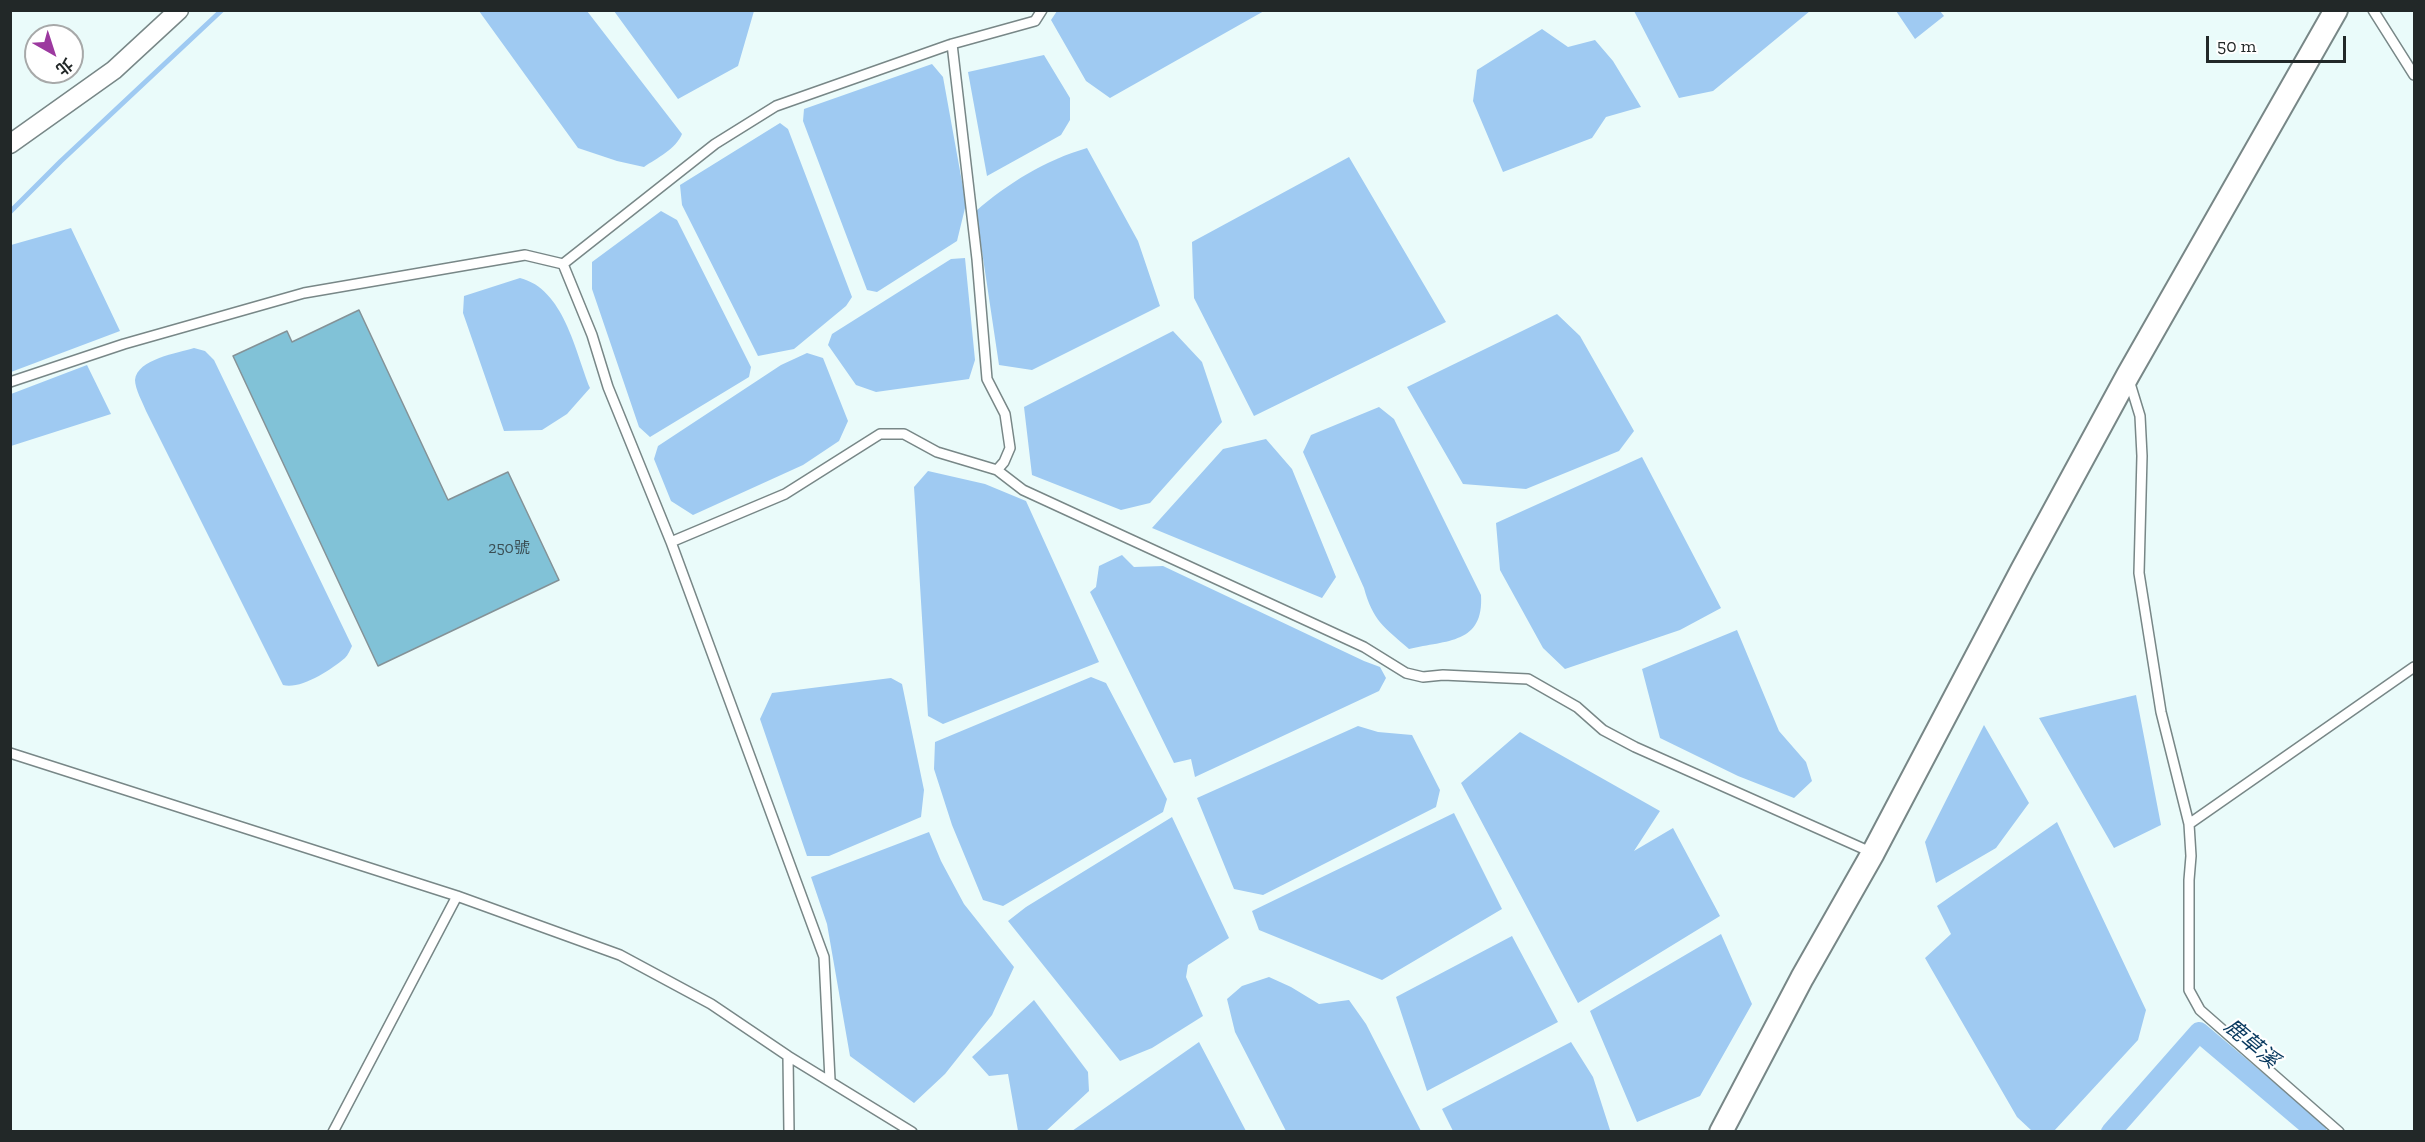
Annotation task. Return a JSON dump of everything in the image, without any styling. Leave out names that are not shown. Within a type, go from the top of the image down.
[{"type":"street","points":[[10,144],[114,70],[179,10]]},
{"type":"street","points":[[1722,1131],[1802,978],[1873,853],[2127,375],[2336,10]]},
{"type":"lane","points":[[563,264],[715,144],[776,106],[952,44],[1035,21],[1042,10]]},
{"type":"lane","points":[[2373,10],[2415,75]]},
{"type":"lane","points":[[952,44],[987,379],[1005,414],[1010,448],[1004,462],[997,470]]},
{"type":"lane","points":[[10,382],[124,344],[304,293],[525,255],[563,264]]},
{"type":"lane","points":[[563,264],[592,335],[608,387],[671,542],[824,957],[830,1080]]},
{"type":"lane","points":[[2127,375],[2140,416],[2142,456],[2139,573],[2161,712],[2189,824],[2191,856],[2188,880],[2189,990],[2200,1010],[2339,1131]]},
{"type":"lane","points":[[671,542],[785,494],[880,434],[904,434],[937,452],[997,470],[1023,489],[1364,647],[1406,673],[1423,677],[1443,675],[1528,679],[1577,707],[1603,730],[1635,747],[1873,853]]},
{"type":"lane","points":[[2189,824],[2415,667]]},
{"type":"lane","points":[[10,753],[457,896],[620,955],[711,1005],[788,1056],[912,1131]]},
{"type":"lane","points":[[333,1131],[457,896]]},
{"type":"lane","points":[[788,1056],[789,1131]]},
{"type":"water","points":[[479,11],[587,11],[682,134],[679,139],[666,153],[644,167],[578,148]]},
{"type":"water","points":[[614,11],[754,11],[738,66],[678,99]]},
{"type":"water","points":[[1057,11],[1264,11],[1110,98],[1086,81],[1051,20]]},
{"type":"water","points":[[1634,11],[1810,11],[1713,91],[1679,98]]},
{"type":"water","points":[[1896,11],[1940,11],[1944,16],[1915,39]]},
{"type":"water","points":[[1542,29],[1568,47],[1595,40],[1613,61],[1641,107],[1606,117],[1592,138],[1503,172],[1473,101],[1477,70]]},
{"type":"water","points":[[1044,55],[1070,98],[1070,120],[1061,135],[987,176],[968,72]]},
{"type":"water","points":[[932,64],[943,77],[966,204],[957,241],[877,292],[867,290],[803,121],[804,109]]},
{"type":"water","points":[[780,123],[788,129],[852,297],[846,306],[794,349],[758,356],[682,205],[680,185]]},
{"type":"water","points":[[1087,148],[1138,241],[1160,306],[1032,370],[999,365],[976,211],[1001,191],[1042,166]]},
{"type":"water","points":[[1349,157],[1446,322],[1254,416],[1194,298],[1192,242]]},
{"type":"water","points":[[661,211],[677,220],[751,367],[749,377],[650,437],[639,427],[592,289],[592,262]]},
{"type":"water","points":[[71,228],[120,331],[11,372],[11,245]]},
{"type":"water","points":[[965,258],[975,360],[969,379],[876,392],[856,385],[828,345],[832,334],[951,259]]},
{"type":"water","points":[[520,278],[535,284],[558,308],[573,340],[590,388],[567,414],[542,430],[504,431],[463,313],[464,296]]},
{"type":"water","points":[[1557,314],[1580,336],[1634,431],[1619,451],[1526,489],[1463,484],[1407,387]]},
{"type":"water","points":[[1173,331],[1202,362],[1222,422],[1150,503],[1121,510],[1032,475],[1024,407]]},
{"type":"water","points":[[194,348],[205,351],[214,360],[352,646],[345,658],[332,668],[298,685],[283,685],[136,388],[137,373],[150,362]]},
{"type":"water","points":[[807,353],[823,358],[848,421],[839,441],[803,465],[693,515],[671,501],[654,459],[658,446],[781,365]]},
{"type":"water","points":[[87,365],[111,414],[11,446],[11,394]]},
{"type":"water","points":[[1379,407],[1394,419],[1481,595],[1480,611],[1476,623],[1470,631],[1449,641],[1409,649],[1380,623],[1371,608],[1303,452],[1311,435]]},
{"type":"water","points":[[1266,439],[1292,469],[1336,577],[1322,598],[1152,528],[1223,449]]},
{"type":"water","points":[[1642,457],[1721,608],[1680,630],[1565,669],[1543,648],[1500,570],[1496,523]]},
{"type":"water","points":[[928,471],[985,484],[1026,501],[1099,662],[943,724],[928,716],[914,487]]},
{"type":"water","points":[[1122,555],[1134,567],[1163,566],[1380,667],[1386,678],[1379,691],[1195,777],[1191,759],[1174,763],[1090,592],[1096,587],[1099,566]]},
{"type":"water","points":[[1737,630],[1779,731],[1806,762],[1812,781],[1794,798],[1738,776],[1660,738],[1642,669]]},
{"type":"water","points":[[1091,677],[1106,683],[1167,799],[1163,812],[1003,906],[983,900],[952,825],[934,769],[935,742]]},
{"type":"water","points":[[891,678],[902,684],[924,790],[921,817],[829,856],[807,856],[760,719],[772,693]]},
{"type":"water","points":[[2136,695],[2161,825],[2114,848],[2039,718]]},
{"type":"water","points":[[1984,725],[2029,803],[1996,848],[1936,883],[1925,842]]},
{"type":"water","points":[[1358,726],[1378,732],[1412,735],[1440,790],[1436,807],[1263,895],[1234,889],[1197,798]]},
{"type":"water","points":[[1520,732],[1660,811],[1634,851],[1673,828],[1720,916],[1578,1003],[1461,783]]},
{"type":"water","points":[[1454,813],[1502,909],[1382,980],[1259,930],[1252,911]]},
{"type":"water","points":[[1172,817],[1229,938],[1188,965],[1186,977],[1203,1016],[1152,1048],[1120,1061],[1008,921],[1026,907]]},
{"type":"water","points":[[2057,822],[2146,1010],[2138,1040],[2054,1131],[2032,1131],[2017,1117],[1925,958],[1951,934],[1937,906]]},
{"type":"water","points":[[929,832],[941,861],[964,904],[1014,967],[992,1015],[945,1074],[914,1103],[850,1056],[827,924],[811,877]]},
{"type":"water","points":[[1721,934],[1752,1004],[1700,1096],[1637,1122],[1590,1011]]},
{"type":"water","points":[[1512,936],[1558,1022],[1427,1091],[1396,997]]},
{"type":"water","points":[[1269,977],[1319,1004],[1349,1000],[1366,1024],[1421,1131],[1286,1131],[1235,1032],[1227,999],[1242,986]]},
{"type":"water","points":[[1034,1000],[1088,1072],[1089,1091],[1046,1131],[1018,1131],[1008,1074],[989,1076],[972,1057]]},
{"type":"water","points":[[1199,1042],[1246,1131],[1072,1131]]},
{"type":"water","points":[[1571,1042],[1593,1077],[1610,1130],[1453,1131],[1442,1109]]},
{"type":"building","points":[[359,310],[448,500],[508,472],[559,580],[378,666],[233,356],[287,331],[292,342]]},
{"type":"waterway","points":[[10,212],[222,10]]},
{"type":"waterway","name":"鹿草溪","points":[[2111,1132],[2199,1032],[2317,1132]]}]
